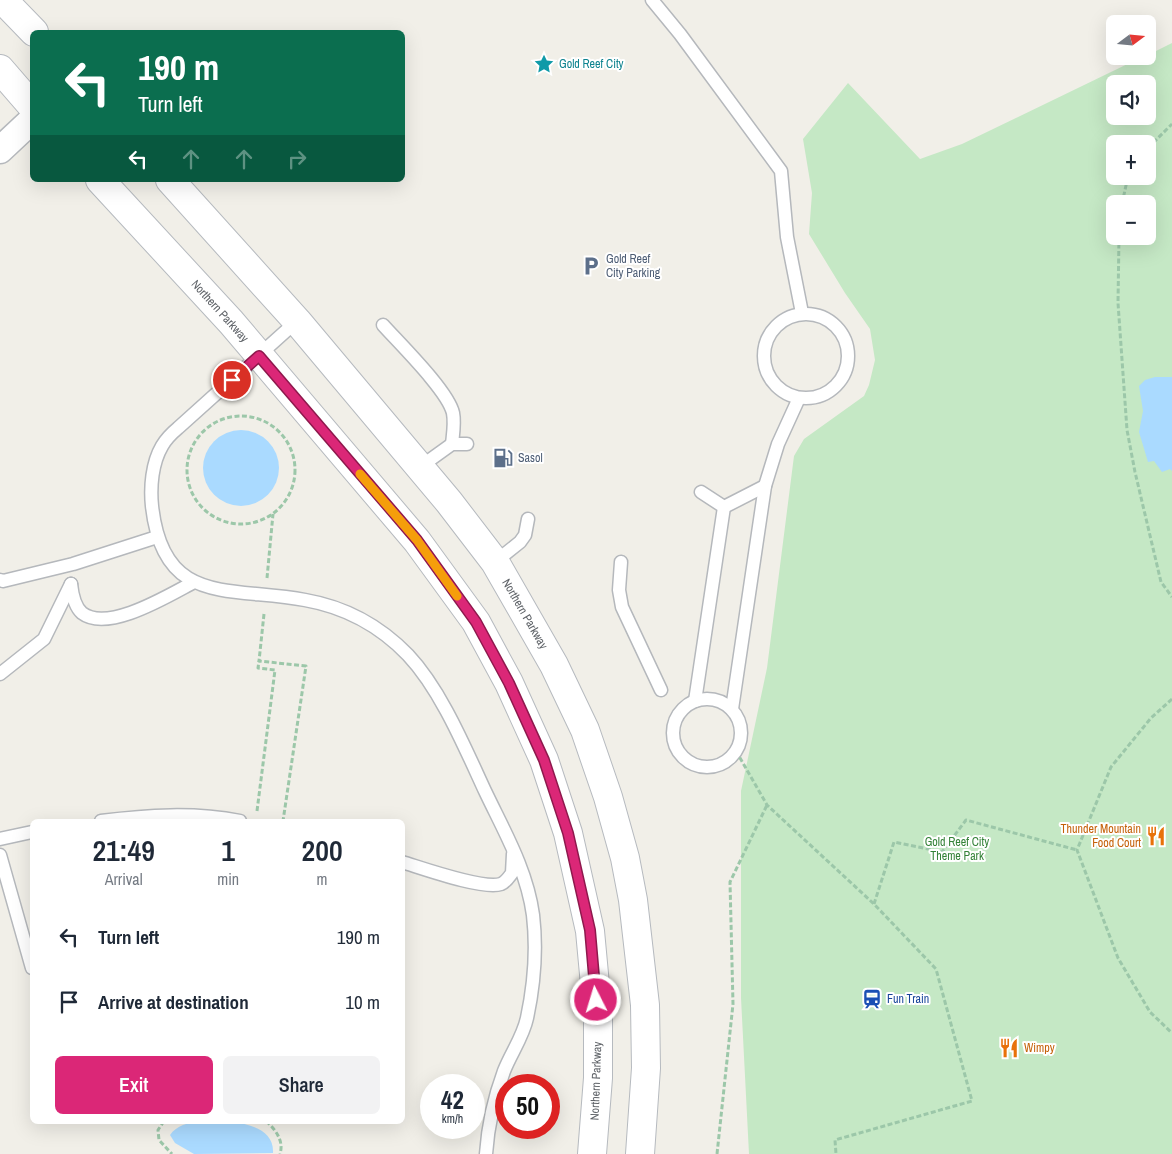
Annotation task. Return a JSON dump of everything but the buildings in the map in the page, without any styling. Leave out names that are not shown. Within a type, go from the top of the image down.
[{"type":"main road","points":[[3,0],[32,30]]},
{"type":"main road","points":[[0,70],[30,104]]},
{"type":"main road","name":"Northern Parkway","points":[[102,182],[231,322],[417,540],[476,622],[509,683],[544,760],[568,833],[590,930],[598,1017],[598,1078],[592,1154]]},
{"type":"main road","name":"Northern Parkway","points":[[172,182],[297,321],[420,467],[495,562],[554,666],[585,730],[608,797],[634,900],[645,1005],[646,1068],[640,1154]]},
{"type":"street","points":[[0,150],[30,122]]},
{"type":"lane","points":[[652,0],[680,34],[780,171],[787,237],[802,313]]},
{"type":"lane","points":[[802,313],[815,314],[829,320],[840,330],[846,342],[849,357],[846,371],[839,384],[828,393],[814,398],[799,398],[787,394],[776,386],[768,375],[764,362],[764,349],[776,325],[802,313]]},
{"type":"lane","points":[[297,321],[178,428],[162,445],[157,457],[152,488],[153,511],[158,537],[174,568],[194,582],[224,591],[305,600],[339,609],[364,620],[397,645],[417,665],[439,698],[466,750],[524,875],[533,914],[536,954],[526,1020],[504,1070],[496,1096],[488,1124],[486,1154]]},
{"type":"lane","points":[[383,325],[440,390],[450,405],[453,414],[452,444]]},
{"type":"lane","points":[[732,709],[765,486],[778,444],[799,398]]},
{"type":"lane","points":[[420,467],[452,444],[468,444]]},
{"type":"lane","points":[[724,506],[765,486]]},
{"type":"lane","points":[[701,492],[724,506]]},
{"type":"lane","points":[[695,701],[724,506]]},
{"type":"lane","points":[[495,562],[520,542],[525,535],[528,519]]},
{"type":"lane","points":[[0,580],[3,581],[73,564],[158,537]]},
{"type":"lane","points":[[621,562],[620,590],[622,607],[661,690]]},
{"type":"lane","points":[[0,674],[44,639],[70,584],[74,600],[82,612],[96,618],[129,614],[194,582]]},
{"type":"lane","points":[[713,699],[724,703],[732,709],[739,719],[742,730],[741,741],[736,752],[729,760],[719,766],[697,766],[679,752],[674,742],[673,730],[676,720],[682,710],[695,701],[713,699]]},
{"type":"lane","points":[[135,819],[204,816],[226,819]]},
{"type":"lane","points":[[0,839],[30,832]]},
{"type":"lane","points":[[405,863],[469,881],[492,885],[501,884],[512,873],[513,858],[511,846]]},
{"type":"lane","points":[[0,855],[30,961]]},
{"type":"path","points":[[1156,138],[1172,124]]},
{"type":"path","points":[[1119,245],[1118,303],[1127,430],[1161,582],[1172,597]]},
{"type":"path","points":[[246,416],[264,421],[279,432],[290,447],[295,465],[294,483],[286,500],[273,514],[258,522],[241,525],[224,522],[209,514],[197,502],[189,486],[187,469],[190,452],[198,437],[210,425],[227,417],[246,416]]},
{"type":"path","points":[[257,812],[275,670],[258,668],[259,661]]},
{"type":"path","points":[[283,819],[306,666]]},
{"type":"path","points":[[1172,699],[1151,718],[1111,767],[1077,850],[1118,958],[1150,1012],[1172,1033]]},
{"type":"path","points":[[736,752],[767,804],[874,904],[936,969],[972,1101],[835,1140],[836,1154]]},
{"type":"path","points":[[717,1154],[733,1004],[730,882],[767,804]]},
{"type":"path","points":[[874,904],[894,842],[942,852],[966,820],[1077,850]]},
{"type":"path","points":[[162,1124],[158,1130],[158,1140],[172,1154]]},
{"type":"path","points":[[269,1124],[279,1136],[282,1147],[280,1154]]},
{"type":"green space","name":"Gold Reef City Theme Park","points":[[1172,43],[1172,1154],[749,1154],[741,998],[741,791],[767,668],[794,456],[804,439],[864,396],[869,385],[875,360],[870,329],[845,293],[809,234],[812,193],[803,139],[848,83],[920,159],[962,144],[1125,65],[1156,65],[1156,51]]},
{"type":"water","points":[[1155,377],[1172,377],[1172,471],[1170,469],[1162,472],[1154,461],[1148,462],[1139,432],[1143,411],[1139,386],[1145,380]]},
{"type":"water","points":[[234,430],[248,430],[262,436],[273,447],[279,461],[276,483],[268,495],[248,506],[234,506],[220,500],[209,489],[203,475],[203,461],[209,447],[220,436]]},
{"type":"water","points":[[245,1124],[257,1128],[266,1134],[271,1142],[273,1153],[194,1154],[175,1143],[170,1135],[183,1125]]},
{"type":"slow traffic","points":[[360,474],[417,540],[457,596]]},
{"type":"place","name":"Gold Reef City","points":[[544,64]]},
{"type":"place","name":"Gold Reef City Parking","points":[[591,266]]},
{"type":"place","name":"Sasol","points":[[503,458]]},
{"type":"place","name":"Thunder Mountain Food Court","points":[[1156,836]]},
{"type":"place","name":"Fun Train","points":[[872,999]]},
{"type":"place","name":"Wimpy","points":[[1009,1048]]},
{"type":"route","points":[[232,380],[259,356],[417,540],[476,622],[509,683],[544,760],[568,833],[590,930],[596,1000]]}]
